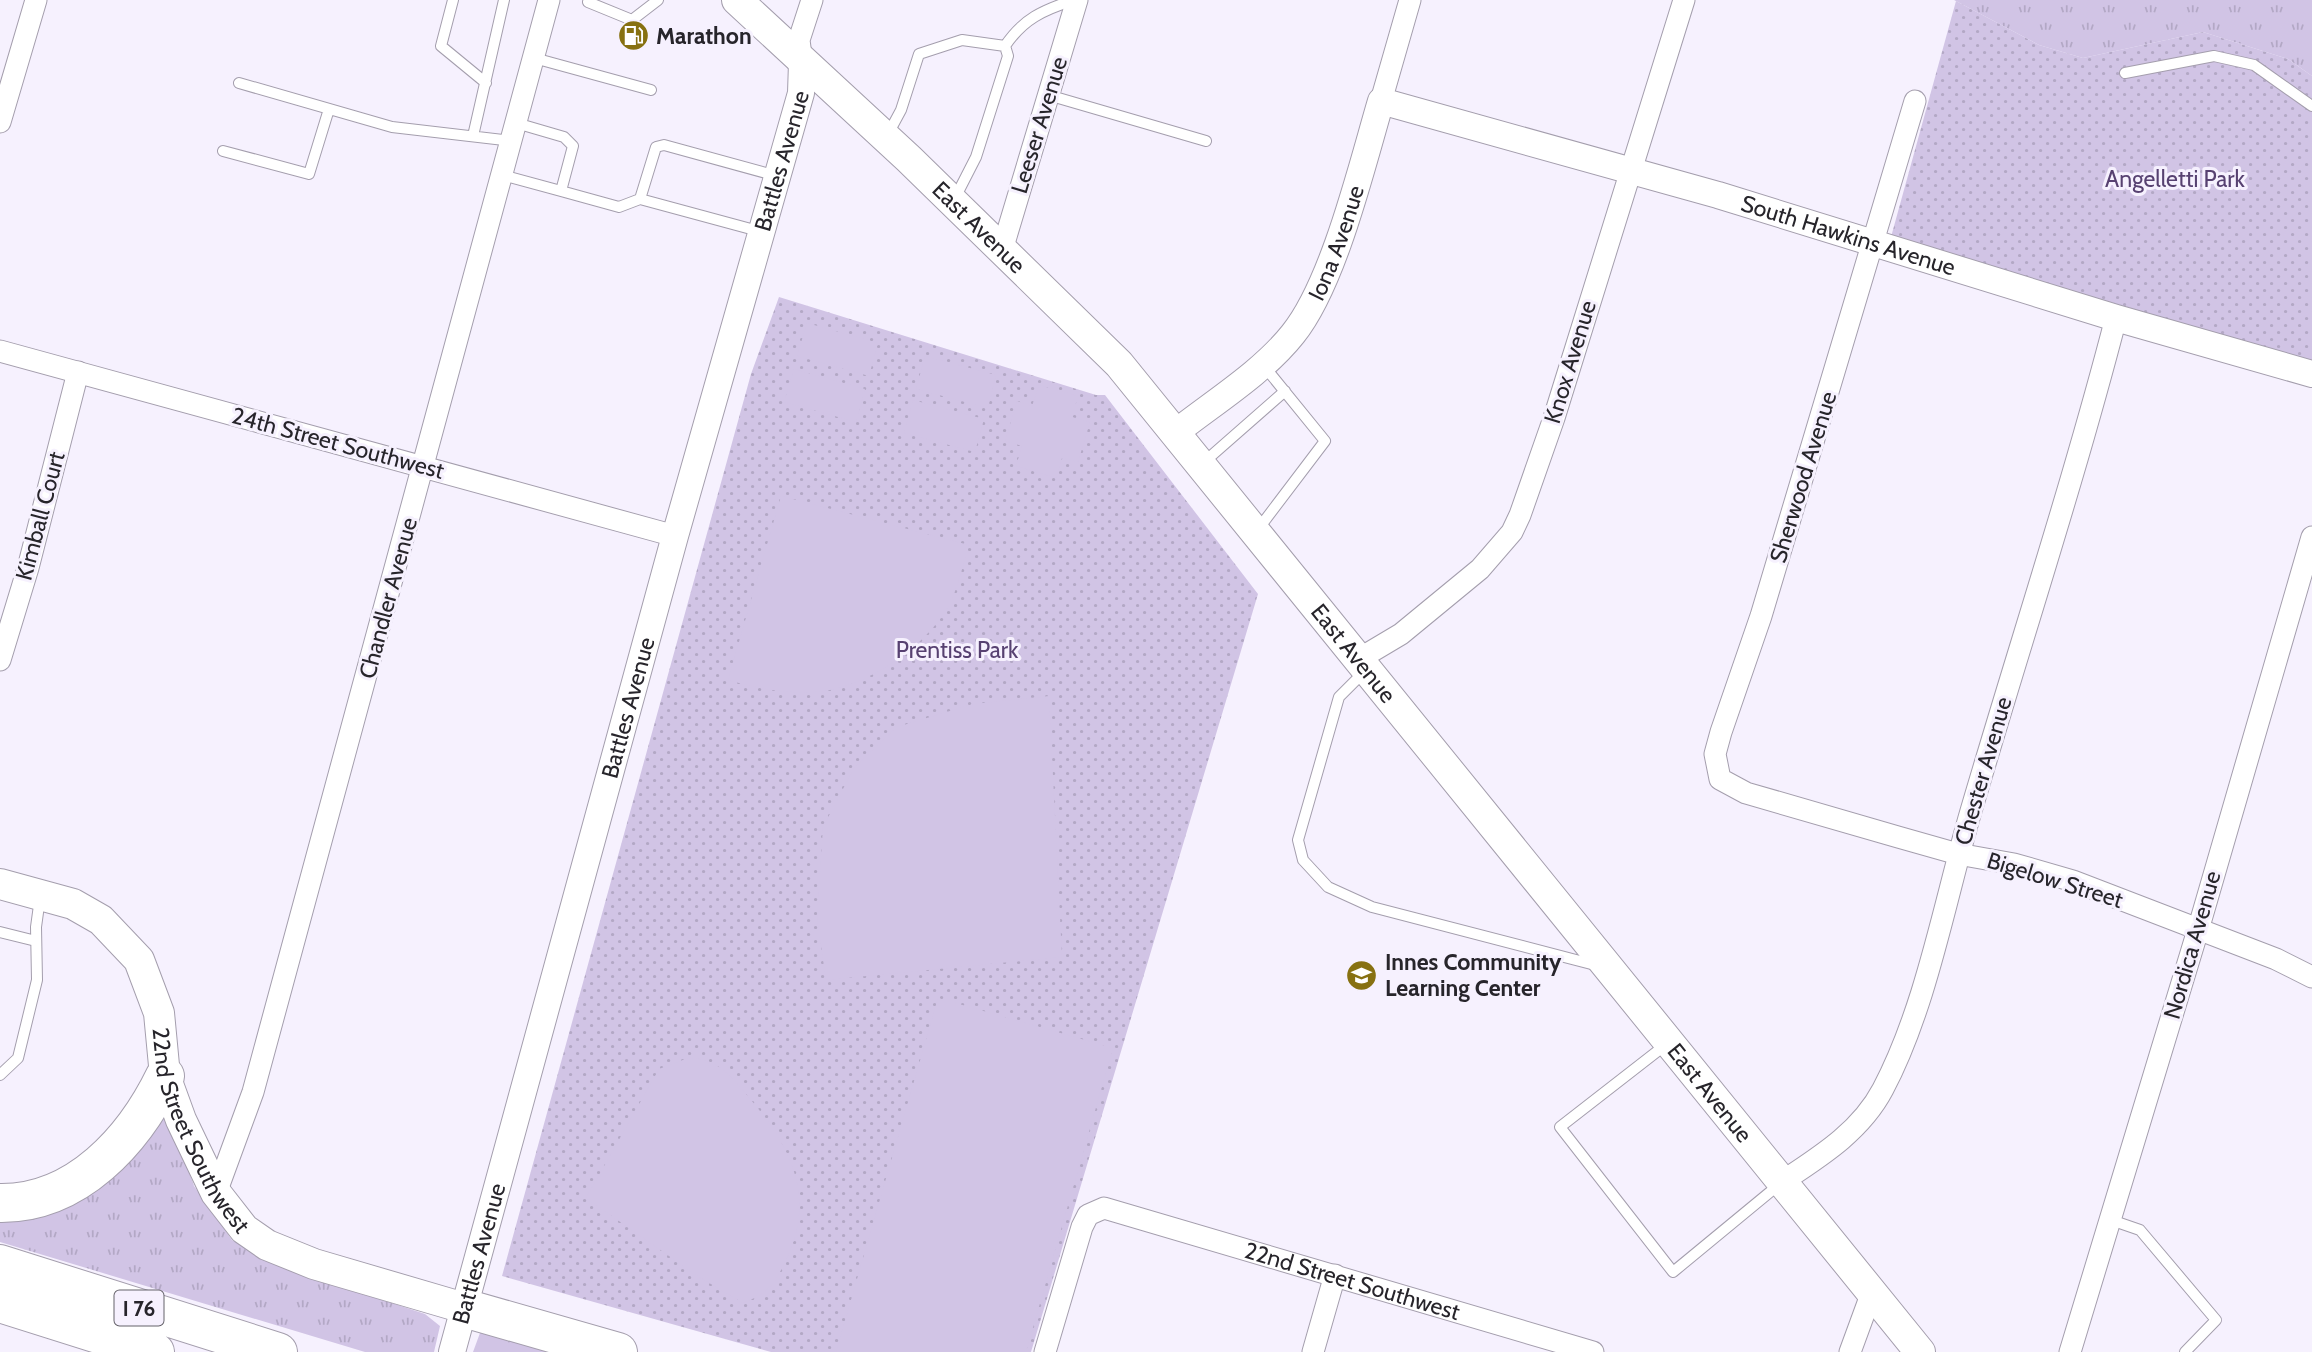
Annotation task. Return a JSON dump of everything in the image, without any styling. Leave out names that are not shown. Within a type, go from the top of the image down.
[{"type":"highway","points":[[0,1203],[41,1196],[71,1184],[101,1165],[126,1139],[165,1076]]},
{"type":"highway","name":"I 76","points":[[0,1264],[278,1352]]},
{"type":"highway","name":"I 76","points":[[0,1303],[155,1352]]},
{"type":"highway","points":[[464,1308],[618,1352]]},
{"type":"highway","points":[[0,1318],[148,1352]]},
{"type":"main road","name":"East Avenue","points":[[737,0],[886,138],[1119,364],[1920,1352]]},
{"type":"main road","name":"22nd Street Southwest","points":[[3,888],[73,904],[100,920],[139,960],[159,1013],[164,1036],[165,1076],[181,1120],[216,1192],[244,1229],[267,1245],[314,1264],[464,1308]]},
{"type":"street","points":[[0,122],[5,89],[36,0]]},
{"type":"street","name":"Chandler Avenue","points":[[216,1192],[253,1092],[549,0]]},
{"type":"street","points":[[802,63],[799,40],[812,0]]},
{"type":"street","name":"Leeser Avenue","points":[[1002,250],[1076,0]]},
{"type":"street","name":"Iona Avenue","points":[[1175,433],[1262,364],[1294,334],[1325,276],[1410,0]]},
{"type":"street","name":"Knox Avenue","points":[[1363,664],[1480,569],[1512,532],[1554,418],[1628,172],[1684,0]]},
{"type":"street","name":"Battles Avenue","points":[[452,1352],[676,536],[802,93],[802,63]]},
{"type":"street","name":"South Hawkins Avenue","points":[[1381,101],[1875,242],[2116,318],[2312,374]]},
{"type":"street","name":"Sherwood Avenue","points":[[1790,805],[1732,788],[1720,779],[1715,754],[1761,616],[1915,101]]},
{"type":"street","name":"Chester Avenue","points":[[1783,1181],[1826,1152],[1863,1120],[1882,1091],[1914,1009],[2116,318]]},
{"type":"street","name":"24th Street Southwest","points":[[0,351],[676,536]]},
{"type":"street","name":"Kimball Court","points":[[0,660],[28,568],[78,372]]},
{"type":"street","name":"Nordica Avenue","points":[[2070,1352],[2198,930],[2312,537]]},
{"type":"street","name":"Bigelow Street","points":[[1790,805],[1958,853],[2014,863],[2073,881],[2276,959],[2312,977]]},
{"type":"street","name":"22nd Street Southwest","points":[[1045,1352],[1082,1227],[1088,1215],[1097,1210],[1112,1210],[1585,1351]]},
{"type":"street","points":[[1313,1352],[1335,1275]]},
{"type":"street","points":[[1850,1352],[1872,1292]]},
{"type":"lane","points":[[453,0],[441,46],[486,83]]},
{"type":"lane","points":[[473,136],[505,0]]},
{"type":"lane","points":[[953,202],[976,157],[1008,56],[1005,46],[1017,27],[1053,7],[1076,0]]},
{"type":"lane","points":[[587,1],[632,20],[655,1]]},
{"type":"lane","points":[[886,138],[901,110],[919,54],[962,40],[1005,46]]},
{"type":"lane","points":[[2126,73],[2214,56],[2255,65],[2312,106]]},
{"type":"lane","points":[[534,58],[651,90]]},
{"type":"lane","points":[[239,83],[392,127],[473,136],[514,132],[564,137],[573,146],[561,191]]},
{"type":"lane","points":[[1048,95],[1206,141]]},
{"type":"lane","points":[[223,151],[309,174],[329,109]]},
{"type":"lane","points":[[640,199],[656,147],[664,145],[778,176]]},
{"type":"lane","points":[[502,175],[619,208],[640,199],[762,232]]},
{"type":"lane","points":[[1255,533],[1325,441],[1262,364]]},
{"type":"lane","points":[[1201,465],[1285,391]]},
{"type":"lane","points":[[1363,664],[1339,697],[1298,840],[1303,860],[1328,887],[1373,907],[1569,961],[1612,969]]},
{"type":"lane","points":[[0,1075],[18,1058],[37,980],[36,941],[40,895]]},
{"type":"lane","points":[[0,932],[36,941]]},
{"type":"lane","points":[[1670,1041],[1560,1127],[1673,1272],[1783,1181]]},
{"type":"lane","points":[[2111,1220],[2140,1230],[2216,1320],[2185,1352]]},
{"type":"green space","points":[[1954,0],[2312,0],[2312,76],[2288,59],[2203,32],[2083,58],[2039,45]]},
{"type":"green space","name":"Angelletti Park","points":[[1956,1],[2039,45],[2083,58],[2203,32],[2288,59],[2312,76],[2312,362],[1891,237]]},
{"type":"green space","name":"Prentiss Park","points":[[779,297],[1096,395],[1105,395],[1258,594],[1031,1352],[771,1352],[502,1276],[751,374]]},
{"type":"green space","points":[[807,323],[878,343],[869,376],[797,356]]},
{"type":"green space","points":[[925,356],[996,375],[988,408],[916,389]]},
{"type":"green space","points":[[794,369],[865,389],[856,422],[784,402]]},
{"type":"green space","points":[[1039,385],[1078,396],[1072,417],[1090,422],[1078,462],[1062,458],[1056,478],[1016,466],[1022,446],[1005,441],[1017,401],[1032,406]]},
{"type":"green space","points":[[913,400],[984,419],[975,452],[904,433]]},
{"type":"green space","points":[[781,496],[969,545],[959,581],[942,617],[914,647],[897,660],[860,681],[841,687],[823,691],[787,692],[728,680]]},
{"type":"green space","points":[[1049,696],[1062,957],[826,980],[817,918],[823,827],[854,768],[897,727],[973,704]]},
{"type":"green space","points":[[938,998],[1113,1048],[1026,1352],[836,1352]]},
{"type":"green space","points":[[688,1058],[717,1065],[737,1083],[778,1137],[795,1175],[799,1216],[795,1238],[778,1276],[770,1287],[759,1296],[743,1303],[699,1277],[586,1198],[659,1069]]},
{"type":"green space","points":[[166,1108],[194,1186],[232,1240],[280,1266],[425,1314],[440,1326],[434,1352],[365,1352],[0,1242],[0,1219],[59,1207],[98,1187],[130,1156]]},
{"type":"green space","points":[[480,1333],[506,1334],[562,1352],[473,1352]]},
{"type":"place","name":"Marathon","points":[[633,36]]},
{"type":"place","name":"Innes Community Learning Center","points":[[1362,975]]}]
